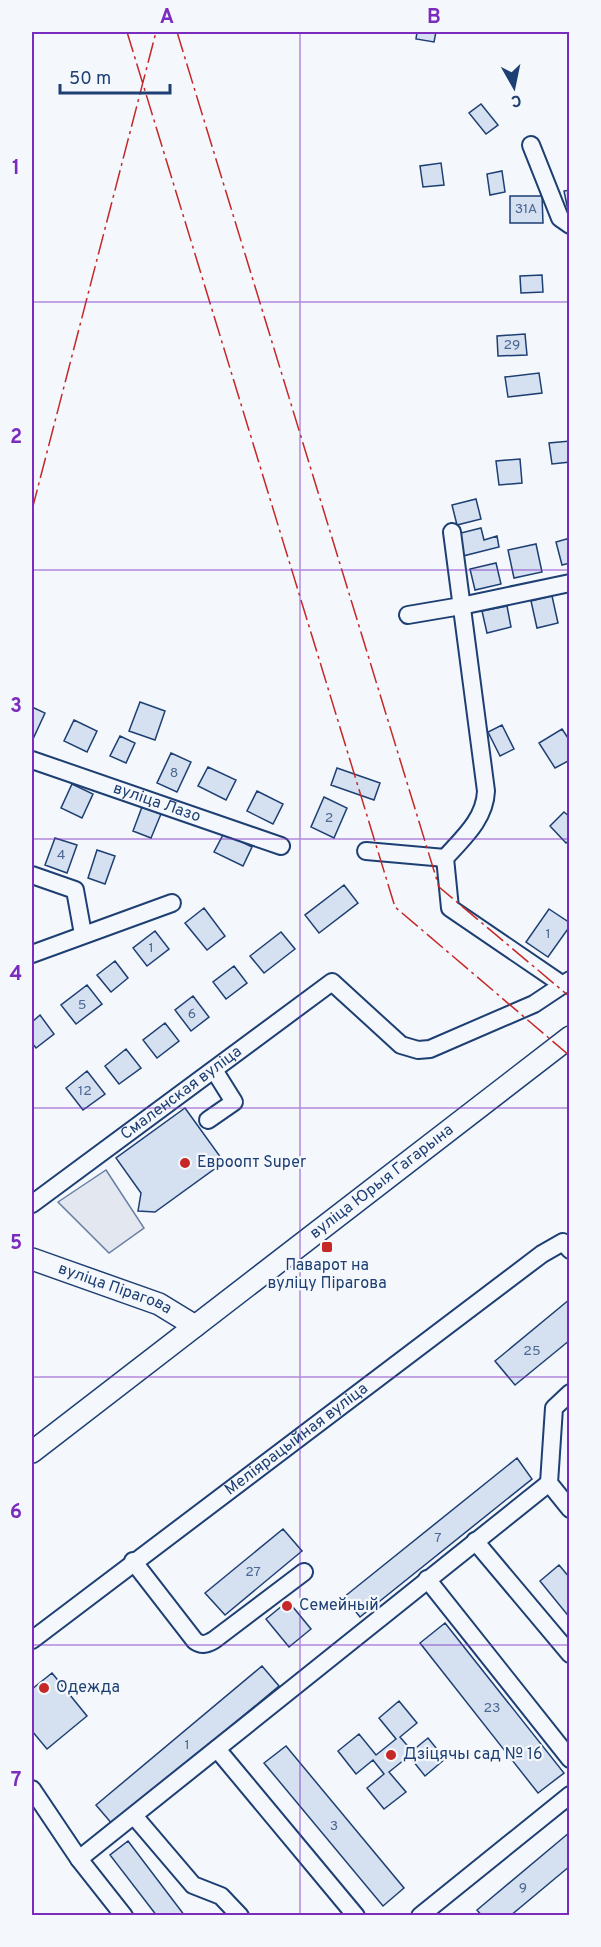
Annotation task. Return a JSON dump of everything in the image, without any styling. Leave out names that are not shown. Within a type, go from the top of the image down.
[{"type":"main road","name":"вуліца Юрыя Гагарына","points":[[32,1452],[570,1037]]},
{"type":"main road","name":"вуліца Пірагова","points":[[32,1259],[159,1304],[195,1326]]},
{"type":"street","points":[[531,145],[560,218],[570,225]]},
{"type":"street","points":[[452,532],[486,804],[480,817],[445,858],[450,908],[566,982]]},
{"type":"street","points":[[408,615],[570,583]]},
{"type":"street","name":"вуліца Лазо","points":[[32,760],[281,846]]},
{"type":"street","points":[[366,850],[445,858]]},
{"type":"street","points":[[32,875],[75,890],[83,934]]},
{"type":"street","points":[[32,954],[172,903]]},
{"type":"street","name":"Смаленская вуліца","points":[[32,1204],[332,982],[401,1045],[418,1050],[430,1049],[504,1018],[534,1004],[566,982]]},
{"type":"street","points":[[208,1120],[234,1102],[214,1070]]},
{"type":"street","name":"Меліярацыйная вуліца","points":[[32,1640],[542,1254],[566,1246]]},
{"type":"street","points":[[570,1393],[554,1408],[549,1483],[570,1509]]},
{"type":"street","points":[[80,1859],[549,1483]]},
{"type":"street","points":[[475,1541],[570,1654]]},
{"type":"street","points":[[133,1562],[195,1641],[201,1644],[208,1644],[214,1640],[304,1572]]},
{"type":"street","points":[[427,1579],[570,1759]]},
{"type":"street","points":[[217,1749],[356,1916]]},
{"type":"street","points":[[32,1789],[80,1859],[124,1916]]},
{"type":"street","points":[[420,1916],[570,1795]]},
{"type":"street","points":[[135,1817],[193,1886],[221,1896],[240,1916]]},
{"type":"shaded area","points":[[106,1170],[144,1228],[109,1253],[58,1202]]},
{"type":"building","points":[[417,32],[436,32],[434,42],[416,39]]},
{"type":"building","points":[[481,104],[498,125],[486,134],[469,113]]},
{"type":"building","points":[[441,163],[444,185],[423,187],[420,166]]},
{"type":"building","points":[[502,171],[505,192],[490,195],[487,174]]},
{"type":"building","points":[[570,190],[570,220],[564,191]]},
{"type":"building","points":[[510,196],[542,196],[543,223],[510,223]]},
{"type":"building","points":[[542,275],[543,292],[521,293],[520,276]]},
{"type":"building","points":[[525,334],[527,355],[498,356],[497,336]]},
{"type":"building","points":[[539,373],[542,393],[508,397],[505,377]]},
{"type":"building","points":[[570,441],[570,462],[552,464],[549,443]]},
{"type":"building","points":[[520,459],[522,483],[499,485],[496,461]]},
{"type":"building","points":[[476,499],[481,519],[457,525],[452,505]]},
{"type":"building","points":[[481,528],[484,540],[497,536],[499,547],[463,556],[457,534]]},
{"type":"building","points":[[570,538],[570,563],[562,565],[556,542]]},
{"type":"building","points":[[536,544],[542,572],[514,578],[508,550]]},
{"type":"building","points":[[496,563],[501,584],[475,590],[470,569]]},
{"type":"building","points":[[552,596],[558,623],[537,628],[531,601]]},
{"type":"building","points":[[507,606],[511,627],[487,633],[482,611]]},
{"type":"building","points":[[140,702],[165,711],[155,740],[129,731]]},
{"type":"building","points":[[32,707],[45,713],[33,739],[32,739]]},
{"type":"building","points":[[74,720],[97,731],[87,752],[64,741]]},
{"type":"building","points":[[502,725],[514,749],[500,756],[488,732]]},
{"type":"building","points":[[562,729],[570,741],[570,760],[555,768],[539,743]]},
{"type":"building","points":[[120,736],[135,743],[126,763],[110,756]]},
{"type":"building","points":[[171,753],[191,762],[177,792],[157,783]]},
{"type":"building","points":[[208,767],[236,780],[226,800],[198,786]]},
{"type":"building","points":[[337,768],[380,783],[374,800],[331,785]]},
{"type":"building","points":[[72,784],[93,794],[82,818],[61,808]]},
{"type":"building","points":[[257,791],[283,804],[273,824],[247,811]]},
{"type":"building","points":[[324,797],[347,808],[334,838],[311,827]]},
{"type":"building","points":[[142,807],[161,814],[151,838],[133,831]]},
{"type":"building","points":[[564,812],[570,817],[570,840],[566,843],[550,826]]},
{"type":"building","points":[[224,833],[252,847],[243,866],[214,852]]},
{"type":"building","points":[[55,838],[77,845],[67,873],[45,865]]},
{"type":"building","points":[[97,850],[115,856],[105,884],[88,878]]},
{"type":"building","points":[[344,885],[358,903],[319,933],[305,915]]},
{"type":"building","points":[[204,908],[225,936],[207,950],[185,923]]},
{"type":"building","points":[[549,909],[570,923],[570,926],[548,957],[526,942]]},
{"type":"building","points":[[155,931],[169,949],[147,966],[133,948]]},
{"type":"building","points":[[281,932],[295,949],[264,973],[250,956]]},
{"type":"building","points":[[115,961],[128,978],[111,992],[97,975]]},
{"type":"building","points":[[234,966],[247,983],[226,999],[213,982]]},
{"type":"building","points":[[87,985],[102,1004],[76,1024],[61,1005]]},
{"type":"building","points":[[193,996],[209,1017],[191,1031],[175,1010]]},
{"type":"building","points":[[40,1015],[54,1034],[36,1048],[32,1043],[32,1022]]},
{"type":"building","points":[[165,1023],[179,1041],[157,1058],[143,1040]]},
{"type":"building","points":[[126,1049],[141,1068],[119,1084],[105,1066]]},
{"type":"building","points":[[87,1071],[105,1094],[83,1110],[66,1088]]},
{"type":"building","points":[[185,1108],[224,1162],[155,1212],[138,1211],[141,1193],[116,1158]]},
{"type":"building","points":[[570,1299],[570,1340],[515,1385],[495,1361]]},
{"type":"building","points":[[517,1458],[532,1479],[360,1617],[344,1597]]},
{"type":"building","points":[[283,1529],[302,1551],[225,1615],[205,1593]]},
{"type":"building","points":[[559,1565],[570,1578],[570,1618],[540,1581]]},
{"type":"building","points":[[288,1601],[311,1629],[289,1647],[266,1619]]},
{"type":"building","points":[[445,1623],[564,1773],[538,1793],[420,1643]]},
{"type":"building","points":[[262,1666],[279,1686],[113,1825],[96,1805]]},
{"type":"building","points":[[52,1673],[87,1716],[47,1749],[32,1731],[32,1689]]},
{"type":"building","name":"Дзіцячы сад № 16","points":[[399,1701],[417,1723],[400,1737],[412,1751],[428,1738],[445,1759],[425,1776],[409,1756],[389,1772],[406,1792],[384,1809],[367,1788],[384,1774],[373,1760],[356,1774],[338,1751],[359,1734],[376,1755],[396,1739],[379,1718]]},
{"type":"building","points":[[286,1746],[404,1888],[383,1906],[264,1763]]},
{"type":"building","points":[[570,1832],[570,1866],[510,1916],[482,1916],[477,1910]]},
{"type":"building","points":[[128,1841],[185,1916],[157,1916],[110,1855]]},
{"type":"power","points":[[127,32],[395,907],[570,1056]]},
{"type":"power","points":[[32,510],[156,32]]},
{"type":"power","points":[[177,32],[439,887],[570,997]]},
{"type":"place","name":"Евроопт Super","points":[[185,1163]]},
{"type":"place","name":"Паварот на вуліцу Пірагова","points":[[327,1247]]},
{"type":"place","name":"Семейный","points":[[287,1606]]},
{"type":"place","name":"Одежда","points":[[44,1688]]},
{"type":"place","name":"Дзіцячы сад № 16","points":[[391,1755]]}]
